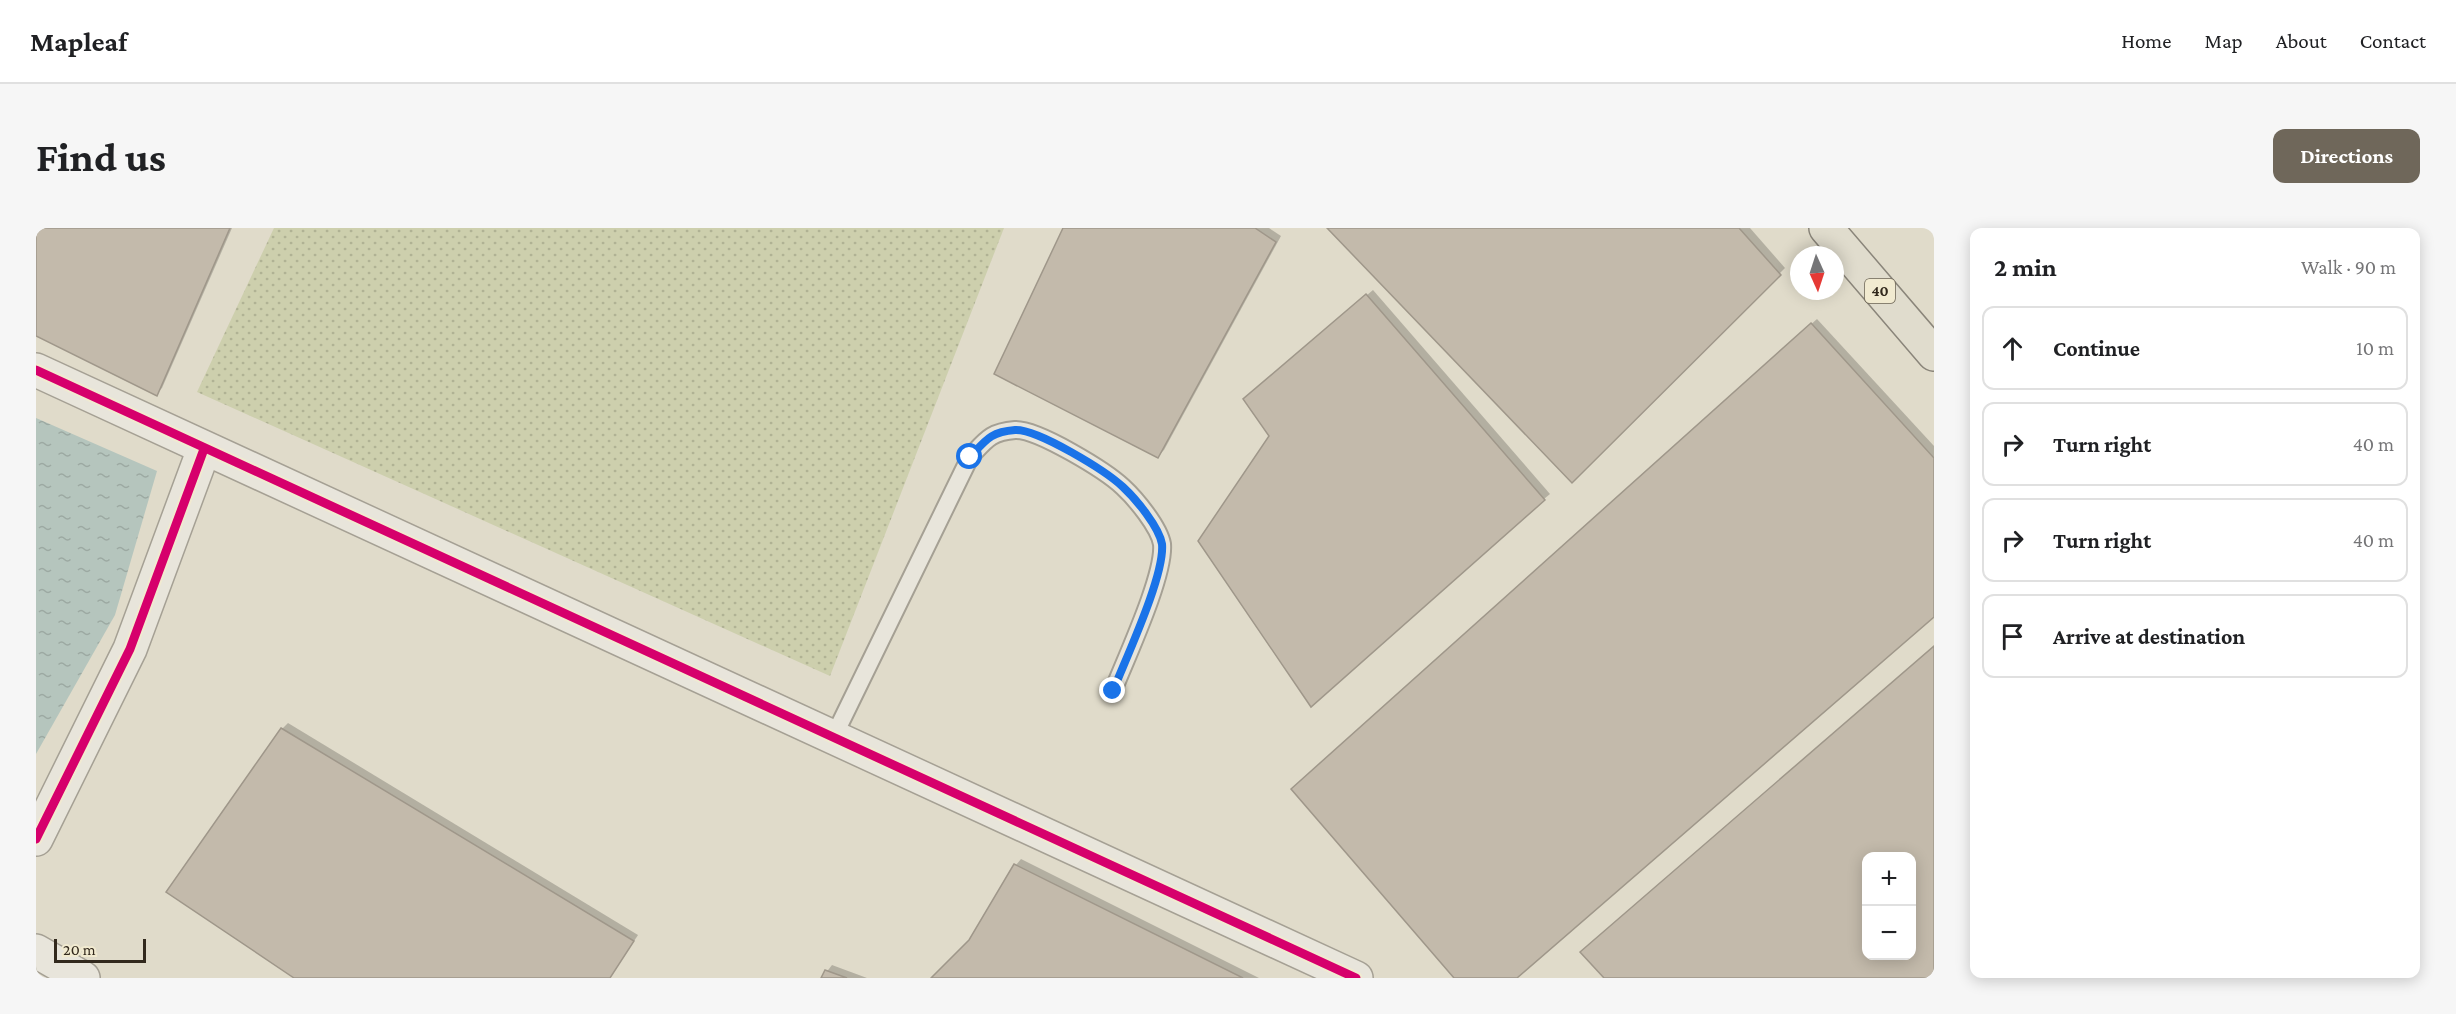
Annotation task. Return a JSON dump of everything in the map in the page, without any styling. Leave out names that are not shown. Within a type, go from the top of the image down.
[{"type":"main road","name":"40","points":[[1826,228],[1934,354]]},
{"type":"street","points":[[36,370],[1356,978]]},
{"type":"street","points":[[36,839],[130,649],[204,449]]},
{"type":"street","points":[[36,951],[83,978]]},
{"type":"lane","points":[[833,738],[970,457],[992,434],[1018,430],[1062,446],[1123,487],[1151,520],[1162,542],[1160,570],[1113,691]]},
{"type":"green space","points":[[274,228],[1004,228],[830,676],[197,392]]},
{"type":"water","points":[[36,418],[157,471],[115,615],[36,754]]},
{"type":"building","points":[[36,228],[230,228],[157,396],[36,336]]},
{"type":"building","points":[[1063,228],[1255,228],[1276,242],[1158,458],[994,374]]},
{"type":"building","points":[[1327,228],[1739,228],[1781,275],[1572,483]]},
{"type":"building","points":[[1366,294],[1545,500],[1311,707],[1198,541],[1269,436],[1243,399]]},
{"type":"building","points":[[1811,323],[1934,458],[1934,617],[1517,978],[1454,978],[1291,789]]},
{"type":"building","points":[[1934,646],[1934,978],[1604,978],[1580,952]]},
{"type":"building","points":[[281,728],[634,941],[610,978],[294,978],[166,892]]},
{"type":"building","points":[[1014,864],[1243,978],[931,978],[969,940]]},
{"type":"building","points":[[825,970],[847,978],[821,978]]},
{"type":"cycle path","points":[[36,370],[1356,978]]},
{"type":"cycle path","points":[[36,839],[130,649],[204,449]]},
{"type":"route","points":[[970,457],[992,434],[1018,430],[1062,446],[1123,487],[1151,520],[1162,542],[1160,570],[1113,691]]}]
